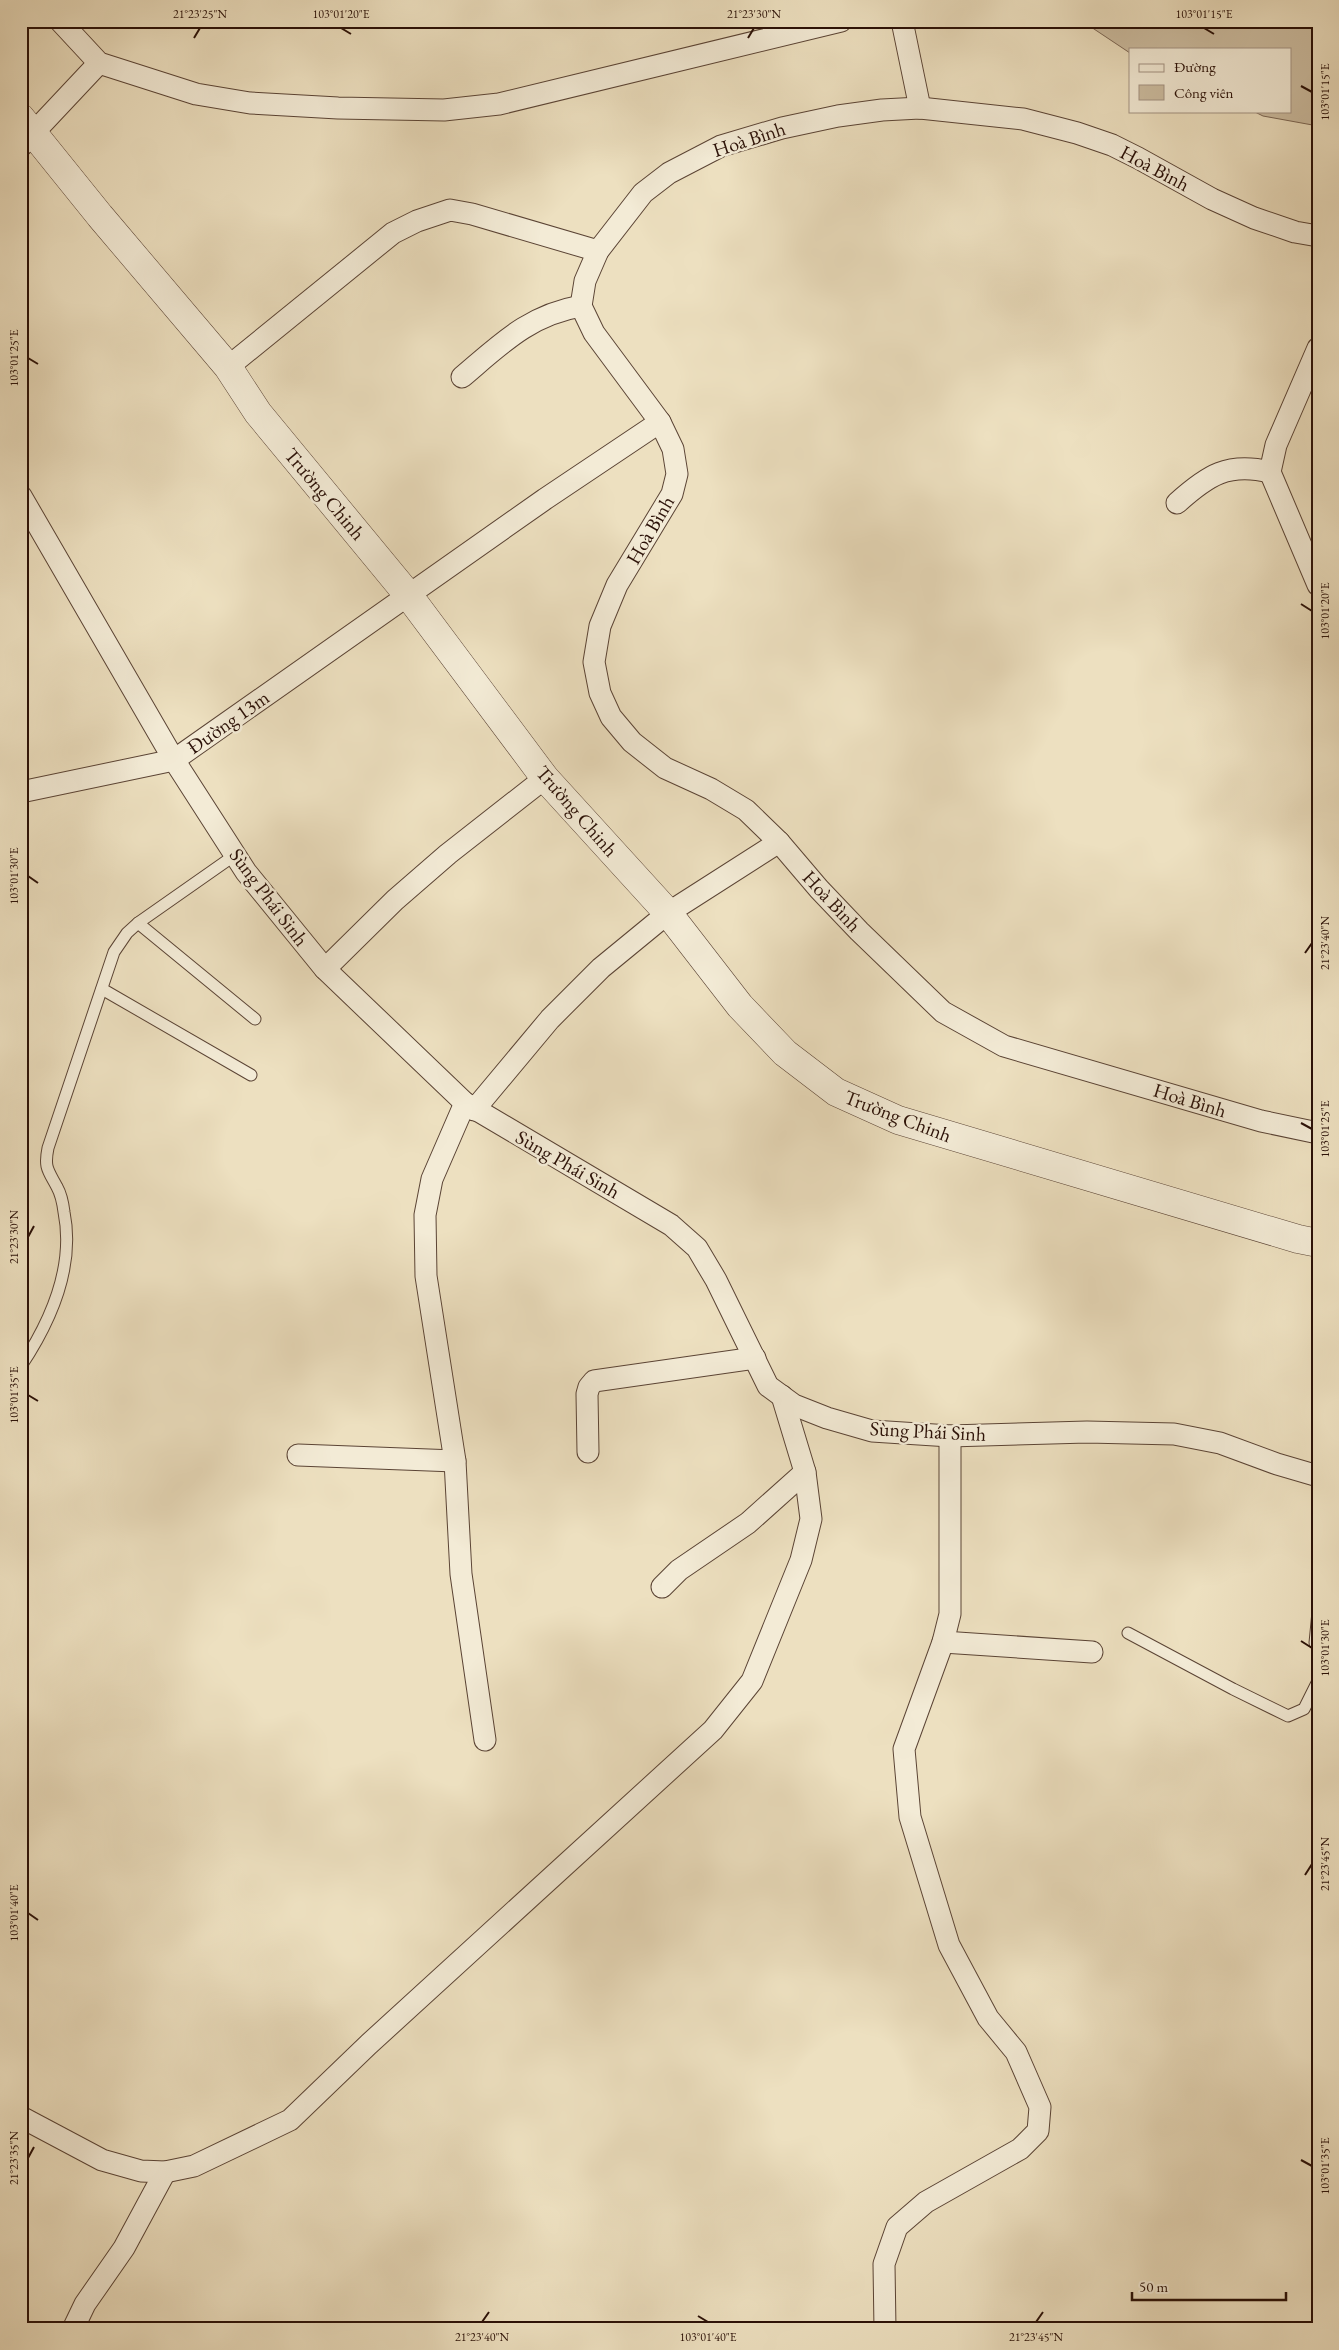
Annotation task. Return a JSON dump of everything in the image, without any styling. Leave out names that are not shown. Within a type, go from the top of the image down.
[{"type":"street","points":[[60,21],[99,63],[196,94],[250,103],[444,110],[499,104],[841,21]]},
{"type":"street","points":[[902,21],[920,108]]},
{"type":"street","points":[[25,132],[99,63]]},
{"type":"street","name":"Hoà Bình","points":[[1318,236],[1295,232],[1254,218],[1212,199],[1112,145],[1077,133],[1023,119],[920,108],[838,116],[782,128],[721,146],[669,173],[642,194],[598,251],[585,281],[581,306],[594,333],[660,422],[673,449],[677,474],[672,494],[617,585],[600,626],[594,662],[600,693],[611,717],[632,742],[665,768],[711,789],[746,810],[779,842],[819,889],[859,931],[943,1012],[1004,1046],[1261,1121],[1318,1133]]},
{"type":"street","name":"Trường Chinh","points":[[25,132],[228,367],[258,413],[410,596],[545,778],[668,913],[740,1006],[785,1053],[836,1092],[898,1120],[979,1146],[1298,1240],[1318,1243]]},
{"type":"street","points":[[228,367],[393,233],[417,221],[450,210],[598,251]]},
{"type":"street","points":[[462,377],[525,326],[558,310],[581,306]]},
{"type":"street","points":[[1318,348],[1276,445],[1270,472],[1318,585]]},
{"type":"street","name":"Đường 13m","points":[[21,792],[174,760],[410,596],[545,499],[660,422]]},
{"type":"street","points":[[1177,503],[1197,485],[1226,470],[1253,468],[1270,472]]},
{"type":"street","name":"Sùng Phái Sinh","points":[[21,496],[174,760],[236,855],[296,936],[325,969],[469,1106],[634,1202],[671,1225],[691,1242],[697,1248],[716,1280],[768,1386],[794,1405],[827,1418],[872,1431],[950,1436],[1087,1432],[1174,1434],[1220,1443],[1277,1464],[1318,1476]]},
{"type":"street","points":[[325,969],[394,900],[448,854],[545,778]]},
{"type":"street","points":[[485,1740],[461,1574],[455,1462],[426,1276],[425,1215],[432,1179],[469,1106],[550,1019],[601,968],[668,913],[779,842]]},
{"type":"street","points":[[588,1452],[587,1394],[589,1387],[594,1381],[755,1358]]},
{"type":"street","points":[[21,2116],[102,2160],[141,2171],[165,2172],[194,2166],[290,2120],[369,2044],[713,1730],[752,1681],[801,1560],[811,1519],[805,1472],[782,1396]]},
{"type":"street","points":[[885,2329],[884,2264],[897,2227],[926,2202],[1020,2149],[1038,2131],[1040,2107],[1016,2052],[988,2018],[949,1945],[910,1817],[904,1749],[943,1642],[950,1614],[950,1436]]},
{"type":"street","points":[[298,1456],[455,1462]]},
{"type":"street","points":[[662,1587],[679,1570],[748,1523],[805,1472]]},
{"type":"street","points":[[943,1642],[1092,1652]]},
{"type":"street","points":[[73,2329],[85,2304],[124,2248],[165,2172]]},
{"type":"lane","points":[[21,1366],[36,1343],[60,1288],[67,1251],[65,1214],[58,1188],[48,1173],[46,1161],[72,1075],[114,952],[127,933],[138,923],[236,855]]},
{"type":"lane","points":[[138,923],[255,1019]]},
{"type":"lane","points":[[102,989],[251,1075]]},
{"type":"lane","points":[[1318,1612],[1315,1643],[1318,1646]]},
{"type":"lane","points":[[1128,1632],[1233,1689],[1288,1716],[1304,1709],[1318,1681]]},
{"type":"green space","points":[[1082,21],[1318,21],[1318,126],[1263,116],[1255,112],[1292,112],[1292,48],[1129,48],[1129,52]]}]
